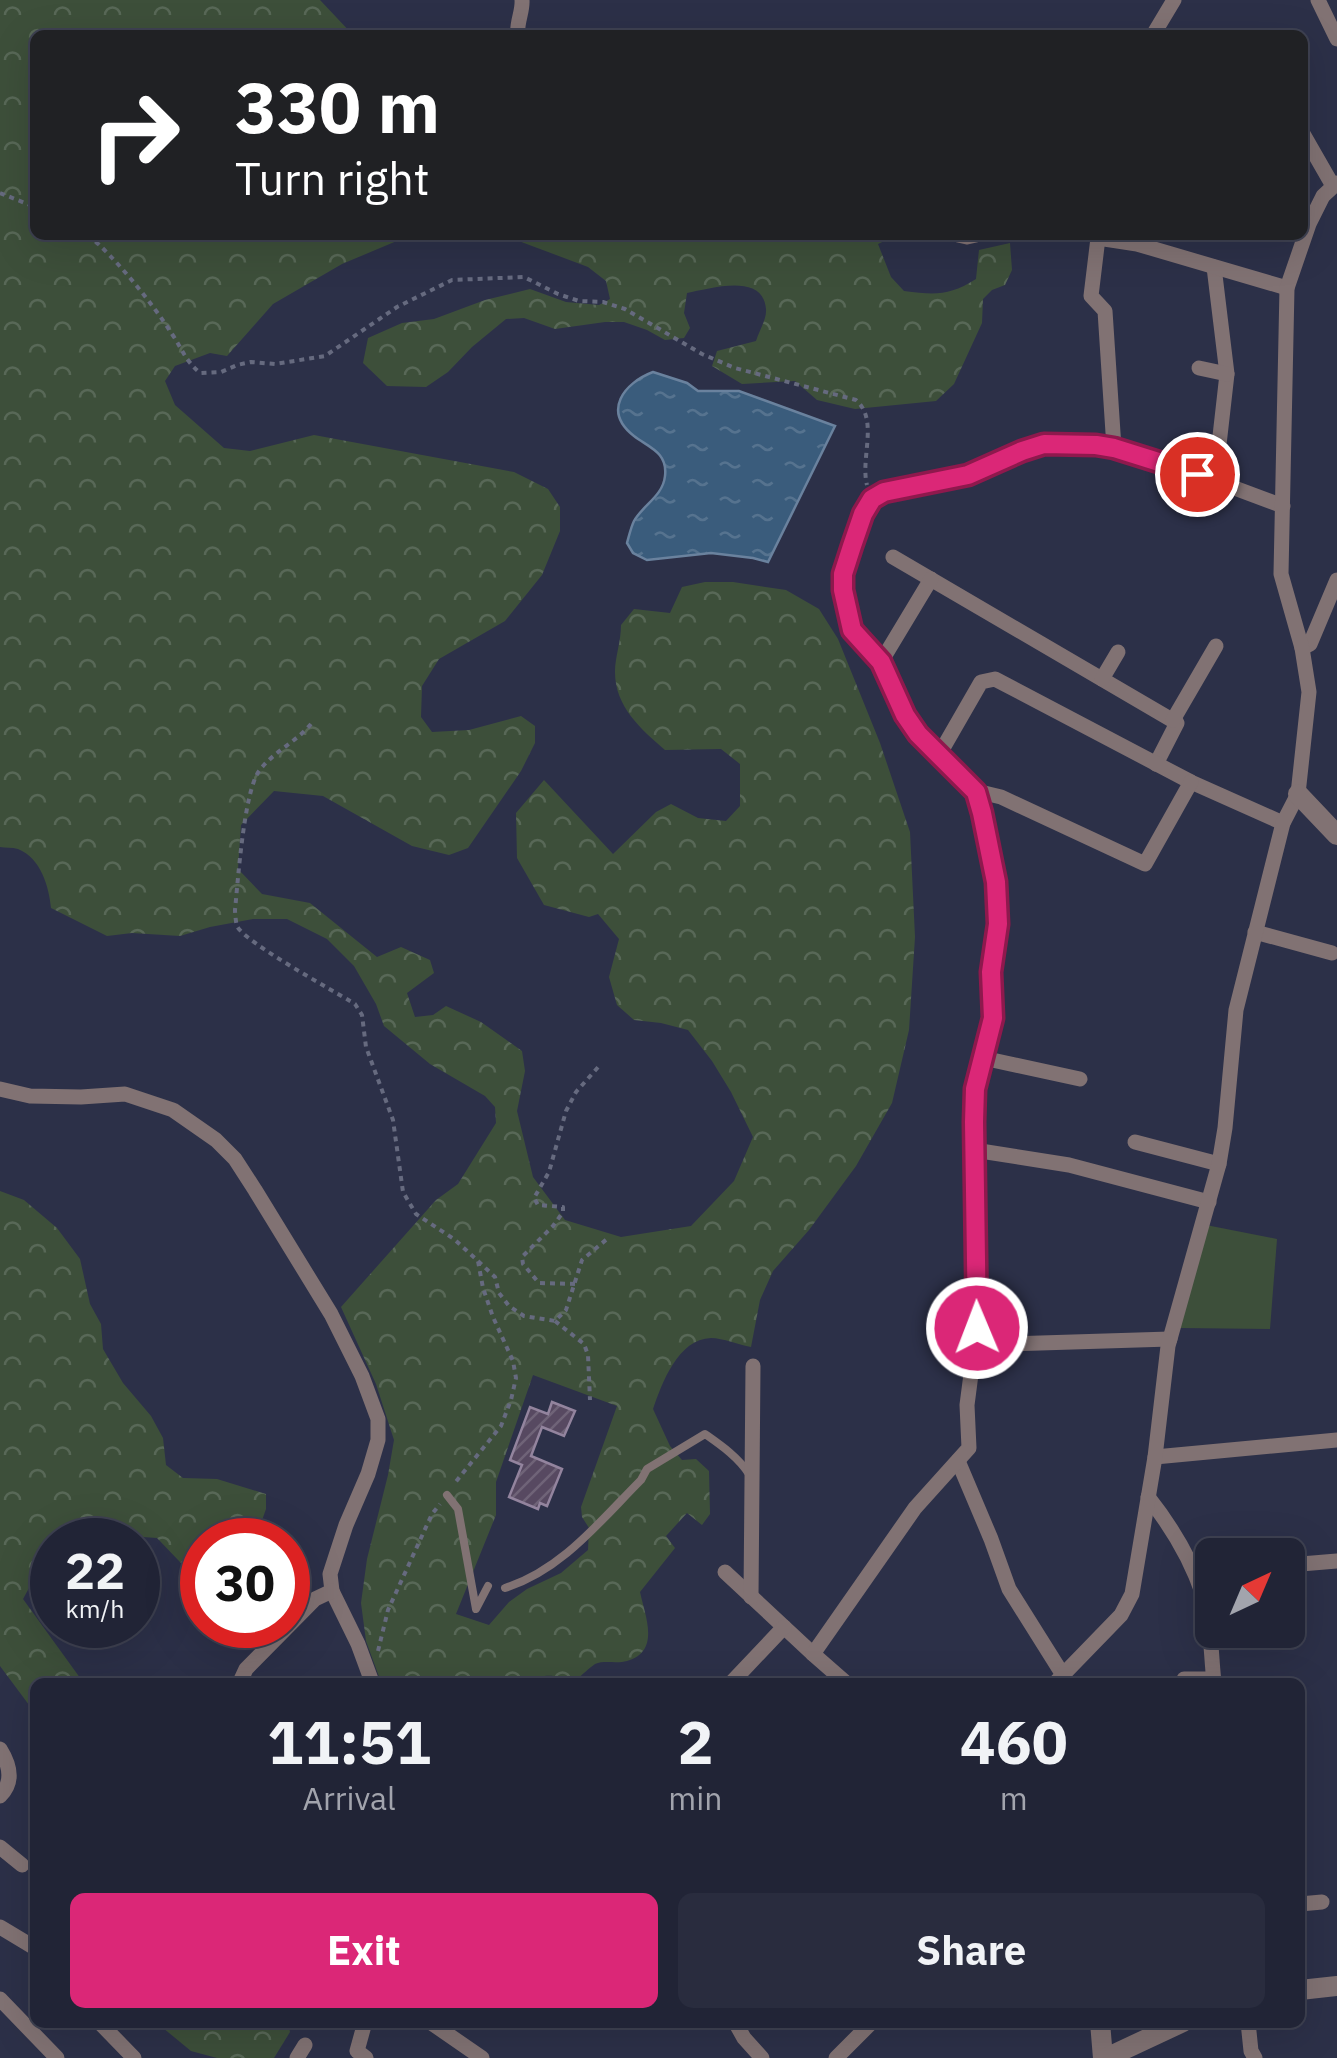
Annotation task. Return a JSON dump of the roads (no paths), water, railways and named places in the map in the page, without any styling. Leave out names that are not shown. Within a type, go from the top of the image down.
[{"type":"street","points":[[517,30],[522,0]]},
{"type":"street","points":[[1156,30],[1174,0]]},
{"type":"street","points":[[1318,0],[1337,39]]},
{"type":"street","points":[[1308,141],[1335,184],[1323,196],[1308,227]]},
{"type":"street","points":[[1091,240],[1091,296],[1105,311],[1114,448]]},
{"type":"street","points":[[1141,240],[1286,288]]},
{"type":"street","points":[[1061,1678],[1128,1605],[1155,1458],[1170,1340],[1219,1164],[1236,1010],[1283,823],[1298,794],[1309,692],[1302,648],[1281,574],[1286,288],[1303,240]]},
{"type":"street","points":[[1214,267],[1227,374],[1215,480]]},
{"type":"street","points":[[1199,368],[1227,374]]},
{"type":"street","points":[[1191,782],[1145,864],[1001,798],[976,792],[905,715],[881,662],[852,630],[843,574],[852,546],[863,514],[872,499],[884,492],[968,475],[1044,444],[1114,448],[1283,506]]},
{"type":"street","points":[[893,558],[1177,723],[1156,764]]},
{"type":"street","points":[[881,662],[931,579]]},
{"type":"street","points":[[1302,648],[1310,644],[1337,580]]},
{"type":"street","points":[[1173,720],[1216,646]]},
{"type":"street","points":[[1102,679],[1118,652]]},
{"type":"street","points":[[939,755],[980,682],[995,679],[1191,782],[1283,823]]},
{"type":"street","points":[[813,1654],[915,1508],[969,1448],[968,1405],[977,1328],[975,1089],[993,1018],[991,972],[998,924],[996,882],[976,792]]},
{"type":"street","points":[[1298,794],[1337,835]]},
{"type":"street","points":[[1255,932],[1332,954]]},
{"type":"street","points":[[983,1058],[1080,1079]]},
{"type":"street","points":[[0,1089],[30,1096],[124,1094],[173,1110],[235,1158],[331,1314],[378,1419],[378,1440],[368,1474],[330,1574],[332,1591],[371,1678]]},
{"type":"street","points":[[1135,1142],[1219,1164]]},
{"type":"street","points":[[974,1150],[1069,1164],[1209,1202]]},
{"type":"street","points":[[975,1344],[1170,1340]]},
{"type":"street","points":[[752,1597],[753,1366]]},
{"type":"street","points":[[1155,1458],[1337,1440]]},
{"type":"street","points":[[958,1460],[1009,1589],[1059,1678]]},
{"type":"street","points":[[1148,1497],[1177,1538],[1204,1598],[1214,1678]]},
{"type":"street","points":[[1305,1564],[1337,1561]]},
{"type":"street","points":[[724,1572],[841,1678]]},
{"type":"street","points":[[242,1678],[246,1668],[315,1599],[332,1591]]},
{"type":"street","points":[[736,1678],[784,1627]]},
{"type":"street","points":[[0,1749],[10,1777],[8,1788],[0,1796]]},
{"type":"street","points":[[0,1847],[22,1866]]},
{"type":"street","points":[[1305,1904],[1322,1902]]},
{"type":"street","points":[[2,1934],[30,1944]]},
{"type":"street","points":[[1305,1989],[1337,1986]]},
{"type":"street","points":[[0,1999],[58,2058]]},
{"type":"street","points":[[105,2028],[134,2058]]},
{"type":"street","points":[[363,2028],[357,2052],[366,2058]]},
{"type":"street","points":[[439,2028],[482,2058]]},
{"type":"street","points":[[738,2028],[762,2058]]},
{"type":"street","points":[[836,2058],[866,2028]]},
{"type":"street","points":[[1101,2028],[1104,2058],[1170,2028]]},
{"type":"street","points":[[1249,2028],[1254,2058]]},
{"type":"lane","points":[[505,1588],[525,1582],[552,1566],[641,1480],[647,1469],[705,1434],[742,1462],[752,1478]]},
{"type":"lane","points":[[447,1495],[458,1510],[476,1609],[488,1586]]},
{"type":"water","points":[[653,372],[687,383],[698,391],[739,391],[835,426],[768,562],[711,553],[647,560],[633,553],[627,543],[632,526],[661,489],[665,468],[656,451],[624,427],[618,408],[626,390]]}]
